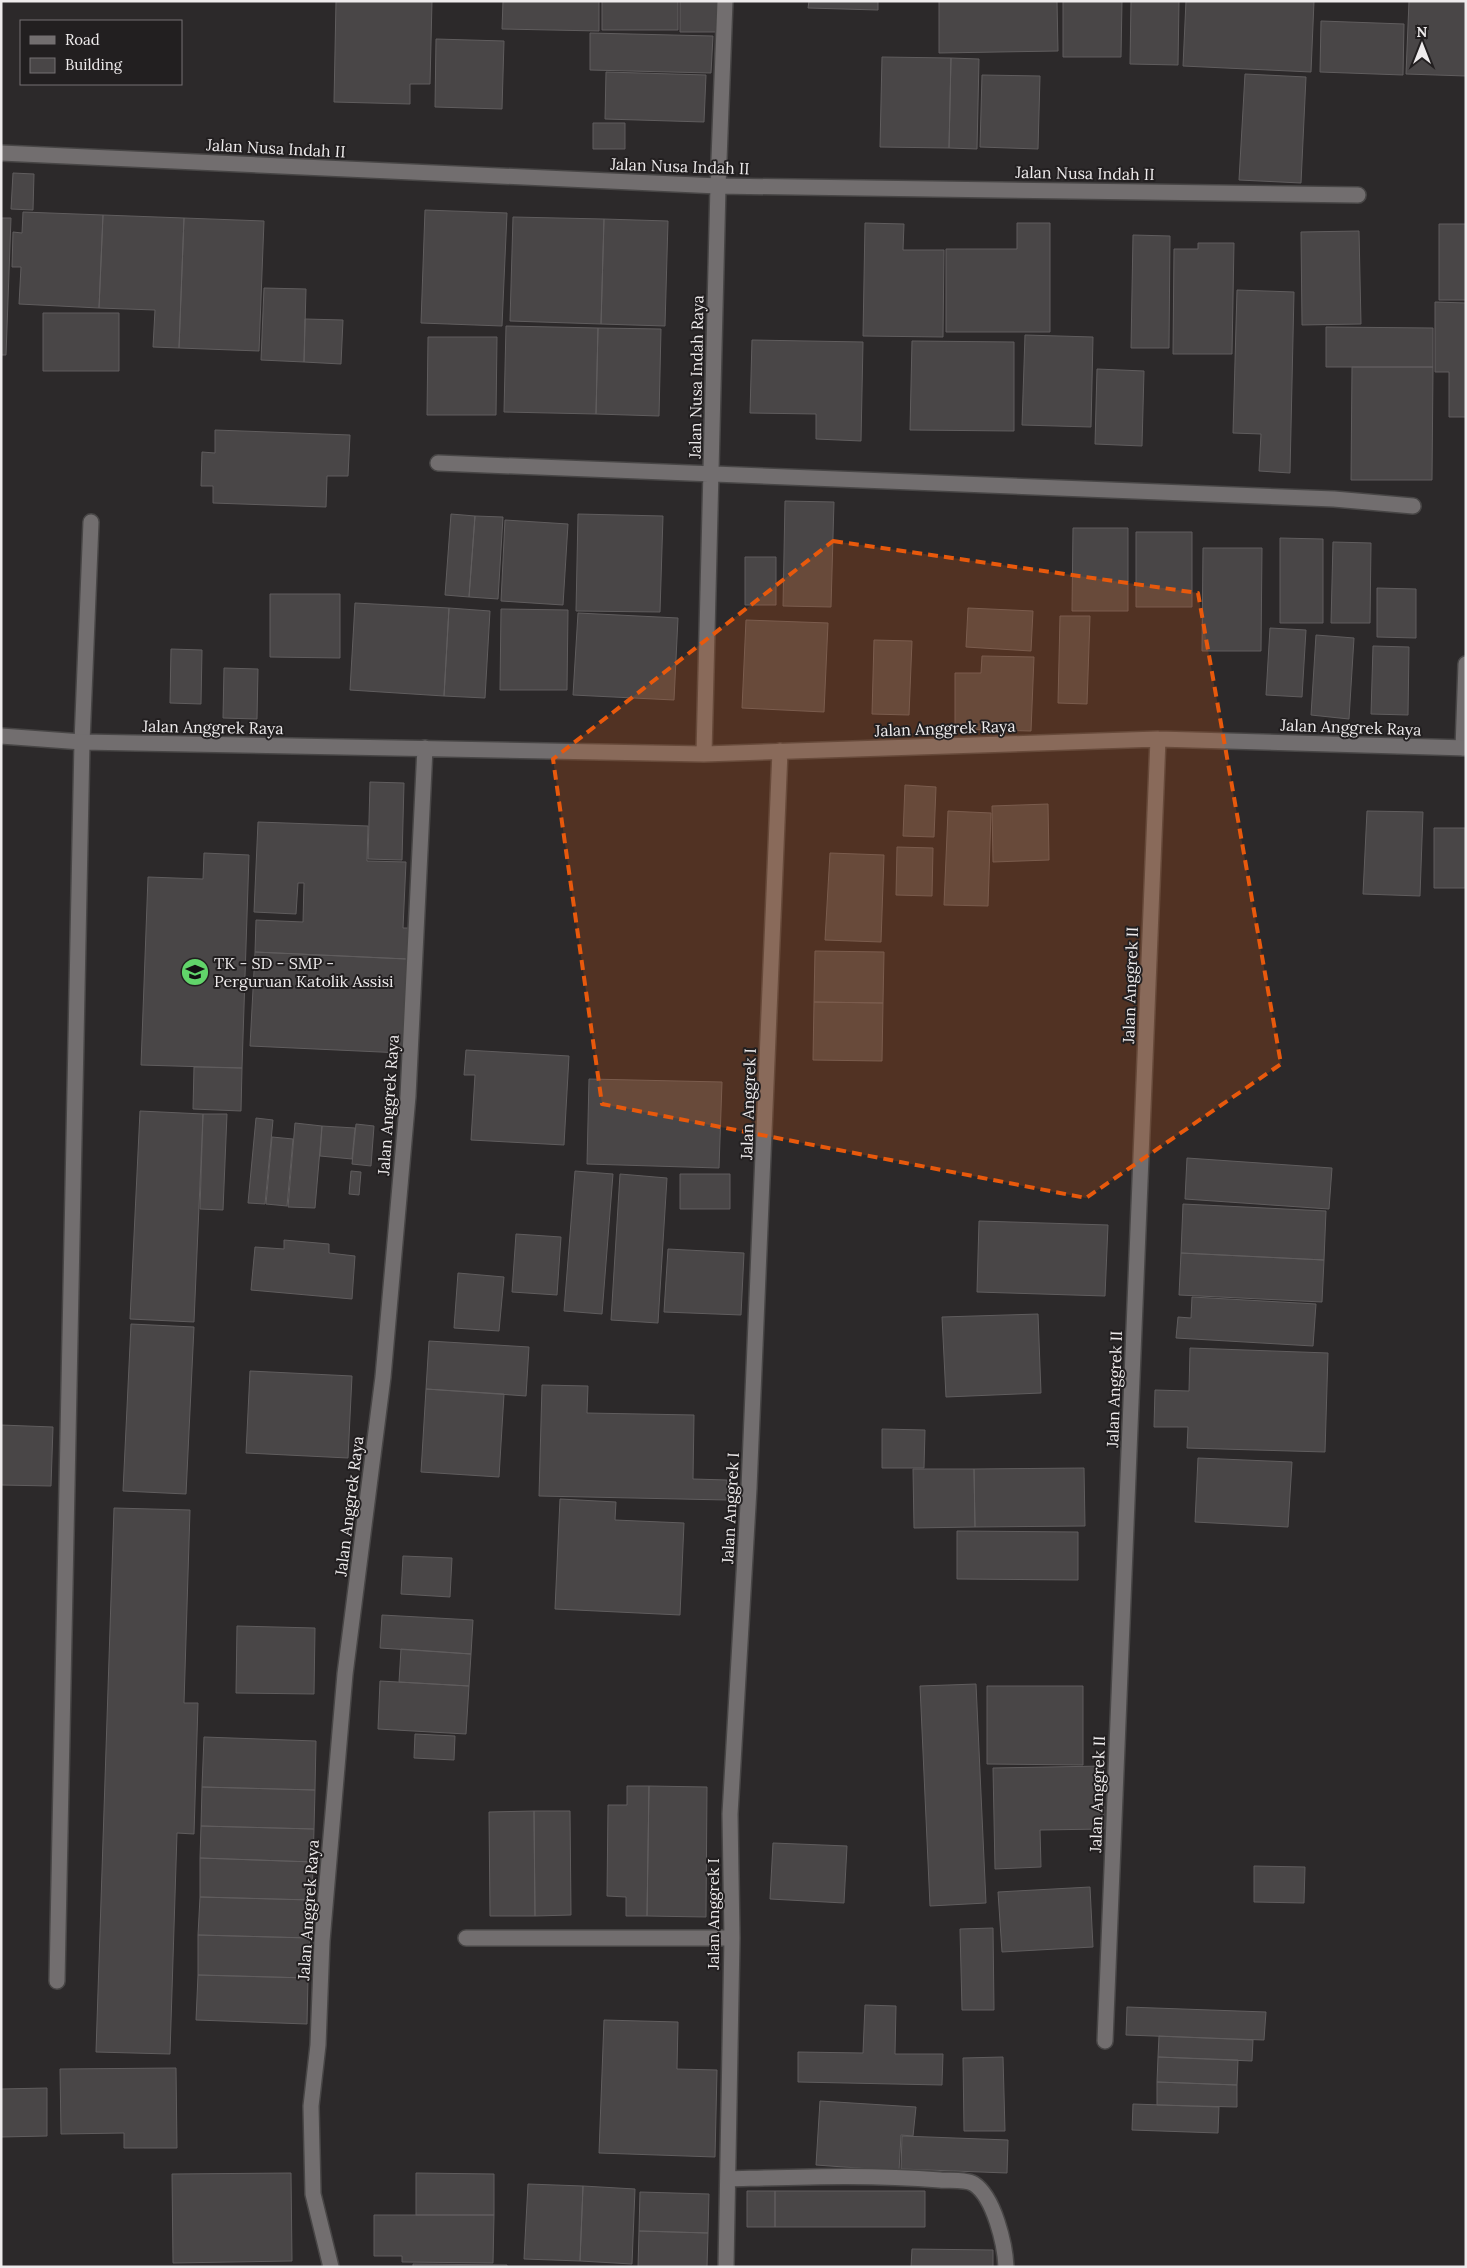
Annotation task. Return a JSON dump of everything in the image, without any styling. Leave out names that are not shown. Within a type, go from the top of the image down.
[{"type":"street","name":"Jalan Nusa Indah Raya","points":[[704,754],[718,186],[725,1]]},
{"type":"street","name":"Jalan Nusa Indah II","points":[[1,153],[718,186],[1358,195]]},
{"type":"street","points":[[438,463],[1334,498],[1413,506]]},
{"type":"street","points":[[57,1981],[82,742],[91,522]]},
{"type":"street","points":[[1464,748],[1466,664]]},
{"type":"street","name":"Jalan Anggrek Raya","points":[[1,736],[82,742],[704,754],[1158,739],[1464,748]]},
{"type":"street","name":"Jalan Anggrek II","points":[[1105,2041],[1158,739]]},
{"type":"street","name":"Jalan Anggrek Raya","points":[[331,2267],[313,2194],[311,2106],[318,2045],[322,1941],[345,1674],[383,1377],[408,1096],[425,748]]},
{"type":"street","name":"Jalan Anggrek I","points":[[726,2267],[732,1938],[730,1814],[749,1488],[780,751]]},
{"type":"street","points":[[466,1938],[732,1938]]},
{"type":"street","points":[[728,2179],[882,2175],[972,2182],[984,2192],[991,2204],[1006,2267]]},
{"type":"highlighted area","points":[[833,541],[1198,593],[1281,1064],[1086,1198],[602,1104],[553,759]]},
{"type":"building","points":[[336,1],[432,1],[430,84],[410,84],[410,104],[334,102]]},
{"type":"building","points":[[503,1],[599,1],[599,31],[502,29]]},
{"type":"building","points":[[602,1],[678,1],[678,30],[602,30]]},
{"type":"building","points":[[680,1],[723,1],[723,32],[680,32]]},
{"type":"building","points":[[809,1],[878,1],[878,10],[808,8]]},
{"type":"building","points":[[939,1],[1057,1],[1058,51],[939,53]]},
{"type":"building","points":[[1063,1],[1122,1],[1121,57],[1063,57]]},
{"type":"building","points":[[1131,1],[1179,1],[1178,65],[1130,64]]},
{"type":"building","points":[[1186,1],[1314,1],[1311,72],[1183,66]]},
{"type":"building","points":[[1409,1],[1466,1],[1466,76],[1406,74]]},
{"type":"building","points":[[1321,21],[1404,24],[1403,75],[1320,72]]},
{"type":"building","points":[[590,33],[713,36],[711,73],[590,70]]},
{"type":"building","points":[[436,39],[504,41],[502,109],[435,107]]},
{"type":"building","points":[[882,57],[951,58],[949,148],[880,147]]},
{"type":"building","points":[[951,58],[979,59],[977,149],[949,148]]},
{"type":"building","points":[[606,72],[706,75],[704,122],[605,119]]},
{"type":"building","points":[[1245,74],[1306,77],[1301,183],[1239,180]]},
{"type":"building","points":[[982,75],[1040,76],[1038,149],[980,147]]},
{"type":"building","points":[[593,123],[625,123],[625,149],[593,149]]},
{"type":"building","points":[[13,173],[34,174],[33,210],[11,209]]},
{"type":"building","points":[[425,210],[507,213],[502,326],[421,323]]},
{"type":"building","points":[[23,212],[103,215],[99,308],[19,304],[21,267],[12,267],[13,232],[22,233]]},
{"type":"building","points":[[103,215],[184,218],[179,348],[153,347],[155,310],[99,308]]},
{"type":"building","points":[[513,217],[604,219],[601,324],[510,321]]},
{"type":"building","points":[[1,218],[11,218],[6,355],[1,355]]},
{"type":"building","points":[[184,218],[264,221],[259,351],[179,348]]},
{"type":"building","points":[[604,219],[668,221],[665,326],[601,324]]},
{"type":"building","points":[[865,223],[904,224],[903,250],[944,250],[943,337],[863,336]]},
{"type":"building","points":[[1017,223],[1050,223],[1050,332],[946,332],[946,249],[1017,249]]},
{"type":"building","points":[[1439,224],[1466,224],[1466,300],[1439,300]]},
{"type":"building","points":[[1359,231],[1361,324],[1302,325],[1301,232]]},
{"type":"building","points":[[1133,235],[1170,236],[1169,348],[1131,348]]},
{"type":"building","points":[[1198,243],[1234,243],[1232,354],[1173,354],[1174,249],[1198,249]]},
{"type":"building","points":[[264,288],[306,289],[304,362],[261,360]]},
{"type":"building","points":[[1237,290],[1294,292],[1290,473],[1259,471],[1261,434],[1233,433]]},
{"type":"building","points":[[1435,302],[1466,303],[1466,417],[1449,417],[1449,372],[1435,372]]},
{"type":"building","points":[[43,313],[119,313],[119,371],[43,371]]},
{"type":"building","points":[[305,319],[343,320],[341,364],[304,362]]},
{"type":"building","points":[[506,326],[598,328],[596,414],[504,412]]},
{"type":"building","points":[[1326,327],[1433,328],[1433,367],[1326,367]]},
{"type":"building","points":[[598,328],[661,329],[659,416],[596,414]]},
{"type":"building","points":[[1025,335],[1093,337],[1091,427],[1022,425]]},
{"type":"building","points":[[428,337],[497,337],[496,415],[427,415]]},
{"type":"building","points":[[752,340],[863,342],[861,441],[816,439],[816,414],[750,413]]},
{"type":"building","points":[[912,341],[1014,342],[1014,431],[910,430]]},
{"type":"building","points":[[1352,367],[1433,367],[1432,480],[1351,480]]},
{"type":"building","points":[[1097,369],[1144,371],[1142,446],[1095,444]]},
{"type":"building","points":[[215,430],[350,435],[348,476],[327,476],[326,507],[213,503],[213,486],[201,486],[202,452],[215,453]]},
{"type":"building","points":[[785,501],[834,502],[831,607],[783,606]]},
{"type":"building","points":[[451,514],[475,516],[469,597],[445,595]]},
{"type":"building","points":[[578,514],[663,516],[660,612],[576,611]]},
{"type":"building","points":[[475,516],[503,517],[498,599],[469,597]]},
{"type":"building","points":[[505,520],[568,524],[563,605],[501,601]]},
{"type":"building","points":[[1073,528],[1128,528],[1128,611],[1072,611]]},
{"type":"building","points":[[1136,532],[1192,532],[1192,607],[1136,607]]},
{"type":"building","points":[[1280,538],[1323,539],[1323,623],[1280,623]]},
{"type":"building","points":[[1333,542],[1371,543],[1370,623],[1331,623]]},
{"type":"building","points":[[1203,548],[1262,548],[1261,651],[1202,651]]},
{"type":"building","points":[[745,557],[776,557],[776,605],[745,605]]},
{"type":"building","points":[[1377,588],[1416,589],[1416,638],[1377,637]]},
{"type":"building","points":[[270,594],[340,594],[340,658],[270,657]]},
{"type":"building","points":[[355,603],[449,608],[444,696],[350,690]]},
{"type":"building","points":[[449,608],[490,611],[485,698],[444,696]]},
{"type":"building","points":[[968,608],[1033,611],[1031,651],[966,647]]},
{"type":"building","points":[[501,609],[568,610],[567,690],[500,690]]},
{"type":"building","points":[[578,613],[678,618],[674,700],[573,695]]},
{"type":"building","points":[[1060,616],[1090,616],[1087,704],[1058,703]]},
{"type":"building","points":[[746,620],[828,623],[824,712],[742,708]]},
{"type":"building","points":[[1270,628],[1306,630],[1302,697],[1266,695]]},
{"type":"building","points":[[1316,635],[1354,638],[1349,719],[1311,715]]},
{"type":"building","points":[[874,640],[912,641],[909,715],[872,714]]},
{"type":"building","points":[[1373,646],[1409,647],[1408,715],[1371,714]]},
{"type":"building","points":[[171,649],[202,650],[201,704],[170,703]]},
{"type":"building","points":[[982,656],[1034,657],[1031,731],[955,729],[955,673],[981,673]]},
{"type":"building","points":[[224,668],[258,669],[257,719],[223,718]]},
{"type":"building","points":[[370,782],[404,783],[402,860],[368,859]]},
{"type":"building","points":[[905,785],[936,787],[934,837],[903,836]]},
{"type":"building","points":[[1048,804],[1049,860],[993,862],[992,806]]},
{"type":"building","points":[[948,811],[991,813],[988,906],[944,905]]},
{"type":"building","points":[[1367,811],[1423,812],[1420,896],[1363,894]]},
{"type":"building","points":[[258,822],[368,826],[367,861],[406,862],[403,928],[408,928],[407,959],[255,952],[256,920],[303,922],[304,883],[298,883],[296,914],[254,912]]},
{"type":"building","points":[[1434,828],[1465,828],[1465,888],[1434,888]]},
{"type":"building","points":[[897,847],[933,848],[932,896],[896,895]]},
{"type":"building","name":"TK - SD - SMP - Perguruan Katolik Assisi","points":[[204,853],[249,855],[242,1068],[141,1065],[148,877],[203,879]]},
{"type":"building","points":[[830,853],[884,855],[881,942],[825,940]]},
{"type":"building","points":[[815,951],[884,952],[883,1003],[814,1002]]},
{"type":"building","points":[[255,952],[407,959],[402,1053],[250,1046]]},
{"type":"building","points":[[814,1002],[883,1003],[882,1061],[813,1060]]},
{"type":"building","points":[[466,1050],[569,1056],[564,1145],[471,1140],[475,1075],[464,1075]]},
{"type":"building","points":[[194,1067],[242,1068],[241,1111],[193,1109]]},
{"type":"building","points":[[589,1079],[722,1082],[719,1168],[587,1164]]},
{"type":"building","points":[[140,1111],[203,1114],[194,1322],[130,1319]]},
{"type":"building","points":[[203,1114],[227,1114],[223,1210],[200,1209]]},
{"type":"building","points":[[256,1118],[273,1120],[265,1204],[248,1203]]},
{"type":"building","points":[[295,1123],[322,1126],[315,1208],[288,1207]]},
{"type":"building","points":[[356,1124],[374,1126],[371,1166],[352,1164]]},
{"type":"building","points":[[322,1126],[355,1128],[352,1159],[320,1156]]},
{"type":"building","points":[[272,1137],[293,1139],[287,1206],[266,1204]]},
{"type":"building","points":[[1187,1158],[1332,1168],[1329,1209],[1185,1199]]},
{"type":"building","points":[[351,1171],[361,1172],[359,1195],[349,1194]]},
{"type":"building","points":[[575,1171],[613,1174],[602,1314],[564,1311]]},
{"type":"building","points":[[620,1174],[667,1178],[658,1323],[611,1320]]},
{"type":"building","points":[[680,1174],[730,1174],[730,1209],[680,1209]]},
{"type":"building","points":[[1183,1204],[1326,1211],[1324,1260],[1181,1253]]},
{"type":"building","points":[[979,1221],[1108,1225],[1105,1296],[977,1292]]},
{"type":"building","points":[[516,1234],[561,1237],[557,1295],[512,1292]]},
{"type":"building","points":[[284,1240],[329,1244],[329,1253],[355,1256],[352,1299],[251,1290],[255,1247],[284,1249]]},
{"type":"building","points":[[668,1249],[744,1253],[741,1315],[664,1312]]},
{"type":"building","points":[[1181,1253],[1324,1260],[1322,1302],[1179,1295]]},
{"type":"building","points":[[458,1273],[504,1277],[499,1331],[454,1328]]},
{"type":"building","points":[[1192,1297],[1316,1304],[1313,1346],[1176,1338],[1178,1317],[1191,1318]]},
{"type":"building","points":[[1038,1314],[1041,1393],[946,1397],[942,1317]]},
{"type":"building","points":[[131,1324],[194,1327],[186,1494],[123,1491]]},
{"type":"building","points":[[429,1341],[529,1347],[526,1396],[426,1389]]},
{"type":"building","points":[[1190,1348],[1328,1353],[1325,1452],[1187,1448],[1188,1427],[1154,1427],[1155,1390],[1189,1391]]},
{"type":"building","points":[[250,1371],[352,1376],[348,1458],[246,1453]]},
{"type":"building","points":[[542,1385],[588,1386],[587,1413],[694,1415],[693,1479],[727,1480],[727,1500],[539,1496]]},
{"type":"building","points":[[426,1389],[504,1394],[499,1477],[421,1472]]},
{"type":"building","points":[[1,1425],[53,1427],[51,1486],[1,1485]]},
{"type":"building","points":[[882,1429],[925,1430],[924,1468],[882,1468]]},
{"type":"building","points":[[1198,1458],[1292,1462],[1288,1527],[1195,1522]]},
{"type":"building","points":[[1084,1468],[1085,1526],[975,1527],[974,1469]]},
{"type":"building","points":[[913,1469],[974,1469],[975,1527],[914,1528]]},
{"type":"building","points":[[560,1499],[616,1502],[615,1520],[684,1523],[680,1615],[555,1609]]},
{"type":"building","points":[[114,1508],[190,1510],[184,1703],[198,1703],[194,1834],[177,1833],[170,2054],[96,2052]]},
{"type":"building","points":[[957,1531],[1078,1532],[1078,1580],[957,1579]]},
{"type":"building","points":[[403,1556],[452,1558],[450,1597],[401,1594]]},
{"type":"building","points":[[382,1615],[473,1620],[471,1654],[380,1648]]},
{"type":"building","points":[[237,1626],[315,1628],[314,1694],[236,1693]]},
{"type":"building","points":[[401,1649],[471,1654],[469,1686],[399,1682]]},
{"type":"building","points":[[380,1681],[469,1686],[466,1734],[378,1729]]},
{"type":"building","points":[[976,1684],[986,1903],[930,1906],[920,1686]]},
{"type":"building","points":[[987,1686],[1083,1686],[1083,1765],[987,1764]]},
{"type":"building","points":[[415,1734],[455,1736],[454,1760],[414,1758]]},
{"type":"building","points":[[204,1737],[316,1741],[315,1790],[202,1787]]},
{"type":"building","points":[[1104,1766],[1104,1829],[1040,1830],[1041,1867],[995,1869],[993,1768]]},
{"type":"building","points":[[627,1786],[649,1786],[647,1916],[626,1916],[626,1897],[607,1896],[608,1805],[627,1805]]},
{"type":"building","points":[[649,1786],[707,1787],[706,1917],[647,1916]]},
{"type":"building","points":[[202,1787],[315,1790],[314,1829],[201,1826]]},
{"type":"building","points":[[534,1811],[535,1916],[490,1916],[489,1812]]},
{"type":"building","points":[[534,1811],[570,1811],[571,1915],[535,1916]]},
{"type":"building","points":[[201,1826],[314,1829],[313,1862],[200,1858]]},
{"type":"building","points":[[773,1843],[847,1846],[844,1903],[770,1899]]},
{"type":"building","points":[[200,1858],[313,1862],[312,1900],[200,1897]]},
{"type":"building","points":[[1254,1866],[1305,1867],[1304,1903],[1254,1902]]},
{"type":"building","points":[[1090,1887],[1093,1947],[1002,1952],[998,1892]]},
{"type":"building","points":[[200,1897],[310,1900],[310,1938],[198,1935]]},
{"type":"building","points":[[993,1928],[994,2010],[962,2010],[960,1929]]},
{"type":"building","points":[[198,1935],[310,1938],[308,1978],[198,1975]]},
{"type":"building","points":[[198,1975],[308,1978],[307,2024],[196,2020]]},
{"type":"building","points":[[865,2005],[896,2006],[895,2054],[943,2054],[942,2085],[798,2082],[798,2052],[863,2053]]},
{"type":"building","points":[[1127,2007],[1266,2012],[1264,2040],[1126,2035]]},
{"type":"building","points":[[604,2020],[678,2022],[677,2069],[717,2070],[715,2157],[599,2153]]},
{"type":"building","points":[[1159,2036],[1253,2040],[1252,2061],[1158,2057]]},
{"type":"building","points":[[1003,2057],[1005,2131],[964,2131],[963,2058]]},
{"type":"building","points":[[1158,2057],[1238,2060],[1237,2085],[1157,2082]]},
{"type":"building","points":[[176,2068],[177,2148],[124,2148],[124,2133],[61,2134],[60,2069]]},
{"type":"building","points":[[1157,2082],[1237,2085],[1237,2107],[1157,2105]]},
{"type":"building","points":[[47,2088],[47,2136],[1,2137],[1,2089]]},
{"type":"building","points":[[820,2101],[916,2107],[913,2136],[901,2135],[899,2171],[816,2165]]},
{"type":"building","points":[[1133,2104],[1219,2107],[1218,2133],[1132,2130]]},
{"type":"building","points":[[902,2136],[1008,2140],[1007,2173],[901,2169]]},
{"type":"building","points":[[291,2173],[292,2261],[173,2263],[172,2174]]},
{"type":"building","points":[[416,2173],[494,2174],[494,2215],[416,2215]]},
{"type":"building","points":[[528,2184],[583,2186],[580,2261],[524,2259]]},
{"type":"building","points":[[583,2186],[635,2189],[632,2264],[580,2261]]},
{"type":"building","points":[[747,2191],[775,2191],[775,2227],[747,2227]]},
{"type":"building","points":[[775,2191],[925,2191],[925,2227],[775,2227]]},
{"type":"building","points":[[640,2192],[709,2194],[708,2233],[639,2231]]},
{"type":"building","points":[[374,2215],[494,2215],[493,2263],[402,2262],[402,2256],[374,2256]]},
{"type":"building","points":[[639,2231],[708,2233],[707,2267],[638,2267]]},
{"type":"building","points":[[912,2249],[993,2250],[993,2267],[911,2267]]},
{"type":"building","points":[[413,2264],[507,2265],[507,2267],[413,2267]]},
{"type":"place","name":"TK - SD - SMP - Perguruan Katolik Assisi","points":[[195,972]]}]
